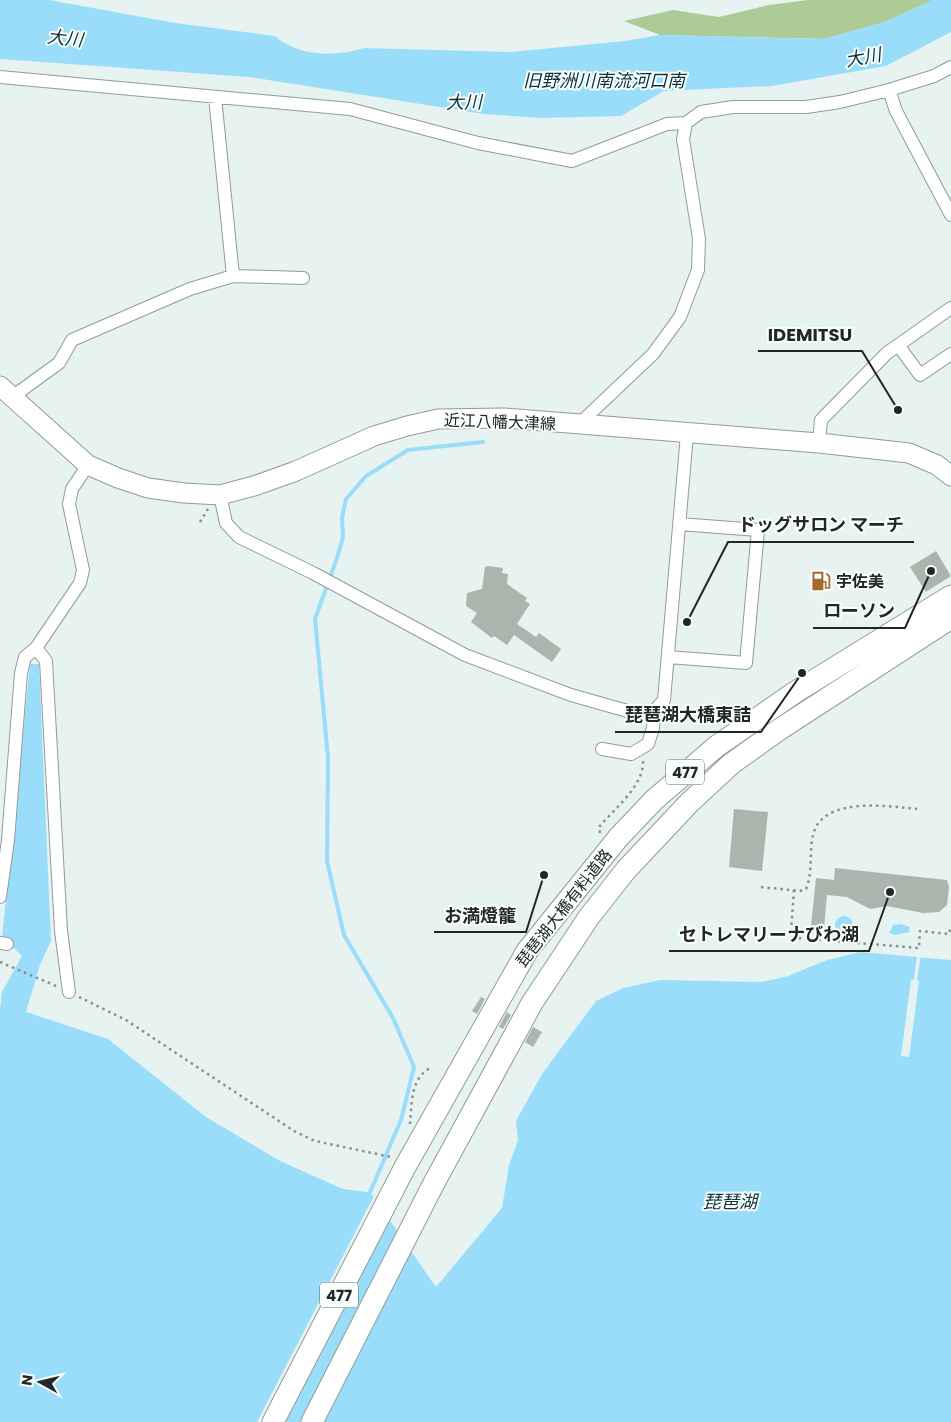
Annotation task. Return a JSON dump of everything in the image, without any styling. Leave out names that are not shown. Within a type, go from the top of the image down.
[{"type":"highway","name":"琵琶湖大橋有料道路","points":[[273,1422],[397,1158],[528,951],[618,838],[654,800],[717,746],[756,718],[951,596]]},
{"type":"highway","name":"琵琶湖大橋有料道路","points":[[312,1422],[434,1183],[532,1003],[590,917],[648,844],[731,764],[780,729],[951,618]]},
{"type":"main road","name":"近江八幡大津線","points":[[6,392],[88,464],[118,478],[148,488],[184,494],[214,502],[296,471],[374,436],[438,420],[504,418],[819,443],[908,453],[937,465],[951,476]]},
{"type":"street","points":[[0,77],[350,109],[478,143],[572,161],[667,124],[686,123],[701,112],[734,108],[806,106],[840,102],[934,76],[951,67]]},
{"type":"street","points":[[889,90],[896,110],[951,215]]},
{"type":"street","points":[[215,97],[233,276]]},
{"type":"street","points":[[578,425],[653,354],[680,316],[698,270],[699,239],[683,139],[686,123]]},
{"type":"street","points":[[6,392],[59,363],[72,340],[190,289],[233,276],[303,278]]},
{"type":"street","points":[[819,443],[821,420],[898,345],[951,308]]},
{"type":"street","points":[[898,345],[920,375],[951,354]]},
{"type":"street","points":[[602,749],[631,754],[648,744],[653,728],[654,711],[664,700],[687,434]]},
{"type":"street","points":[[0,897],[8,840],[21,672],[25,658],[36,648],[80,583],[83,570],[68,504],[72,489],[88,464]]},
{"type":"street","points":[[214,502],[226,523],[239,537],[340,587],[466,655],[571,695],[631,712],[654,711]]},
{"type":"street","points":[[668,657],[746,664],[758,530],[679,524]]},
{"type":"street","points":[[36,648],[46,661],[61,931],[69,992]]},
{"type":"path","points":[[200,522],[214,502]]},
{"type":"path","points":[[600,836],[599,827],[636,784],[643,769],[643,760]]},
{"type":"path","points":[[761,887],[784,890],[806,889],[813,835],[817,826],[824,818],[840,809],[861,805],[917,809]]},
{"type":"path","points":[[794,890],[791,931],[797,938],[919,948],[920,931],[949,934],[951,926]]},
{"type":"path","points":[[0,962],[69,992],[126,1020],[294,1131],[315,1141],[397,1158]]},
{"type":"path","points":[[409,1127],[415,1085],[423,1072],[430,1068]]},
{"type":"green space","points":[[808,0],[933,0],[885,22],[824,39],[660,35],[624,21],[673,10],[719,17],[769,5]]},
{"type":"water","name":"旧野洲川南流河口南","points":[[0,0],[49,0],[175,23],[275,36],[295,48],[329,54],[364,48],[511,52],[625,41],[660,35],[824,39],[885,22],[933,0],[951,0],[951,32],[886,66],[772,86],[664,91],[621,116],[543,118],[484,114],[249,77],[0,59]]},
{"type":"water","name":"琵琶湖","points":[[30,664],[39,664],[51,941],[40,965],[26,1012],[108,1039],[206,1117],[280,1161],[343,1189],[367,1192],[373,1196],[436,1287],[502,1208],[509,1165],[518,1140],[516,1121],[542,1074],[596,1001],[623,988],[660,980],[762,982],[788,976],[827,960],[860,952],[951,960],[951,1422],[0,1422],[0,1010],[2,992],[22,956],[2,937]]},
{"type":"water","points":[[844,916],[850,919],[853,925],[850,931],[844,934],[838,931],[835,925],[838,919]]},
{"type":"water","points":[[901,924],[910,927],[909,932],[896,935],[889,933],[893,925]]},
{"type":"pier","points":[[917,955],[921,955],[917,980],[919,981],[909,1057],[901,1056],[911,980],[914,979]]},
{"type":"pier","points":[[375,1194],[390,1216],[283,1422],[257,1422]]},
{"type":"building","points":[[936,551],[951,576],[926,592],[910,567]]},
{"type":"building","points":[[485,567],[503,568],[502,573],[508,574],[507,584],[527,598],[525,601],[530,604],[517,624],[536,637],[539,633],[561,649],[552,662],[514,635],[507,645],[494,636],[492,638],[471,622],[477,613],[466,606],[467,593],[482,589]]},
{"type":"building","points":[[734,809],[768,812],[762,871],[729,867]]},
{"type":"building","points":[[835,868],[947,880],[949,887],[947,905],[939,912],[923,913],[887,906],[870,909],[847,897],[827,895],[824,928],[811,926],[816,878],[834,880]]},
{"type":"building","points":[[481,997],[485,999],[477,1014],[472,1011]]},
{"type":"building","points":[[507,1012],[511,1015],[503,1029],[499,1027]]},
{"type":"building","points":[[533,1027],[542,1032],[533,1047],[525,1042]]},
{"type":"waterway","points":[[368,1197],[401,1120],[414,1067],[393,1018],[344,935],[327,861],[328,758],[315,619],[343,537],[342,518],[346,499],[366,476],[408,450],[483,442]]},
{"type":"place","name":"IDEMITSU","points":[[898,410]]},
{"type":"place","name":"ローソン","points":[[931,571]]},
{"type":"place","name":"宇佐美","points":[[821,581]]},
{"type":"place","name":"ドッグサロン マーチ","points":[[687,622]]},
{"type":"place","name":"琵琶湖大橋東詰","points":[[802,673]]},
{"type":"place","name":"お満燈籠","points":[[544,875]]},
{"type":"place","name":"セトレマリーナびわ湖","points":[[890,892]]},
{"type":"water label","name":"大川","points":[[65,38]]},
{"type":"water label","name":"大川","points":[[863,57]]},
{"type":"water label","name":"大川","points":[[464,102]]}]
